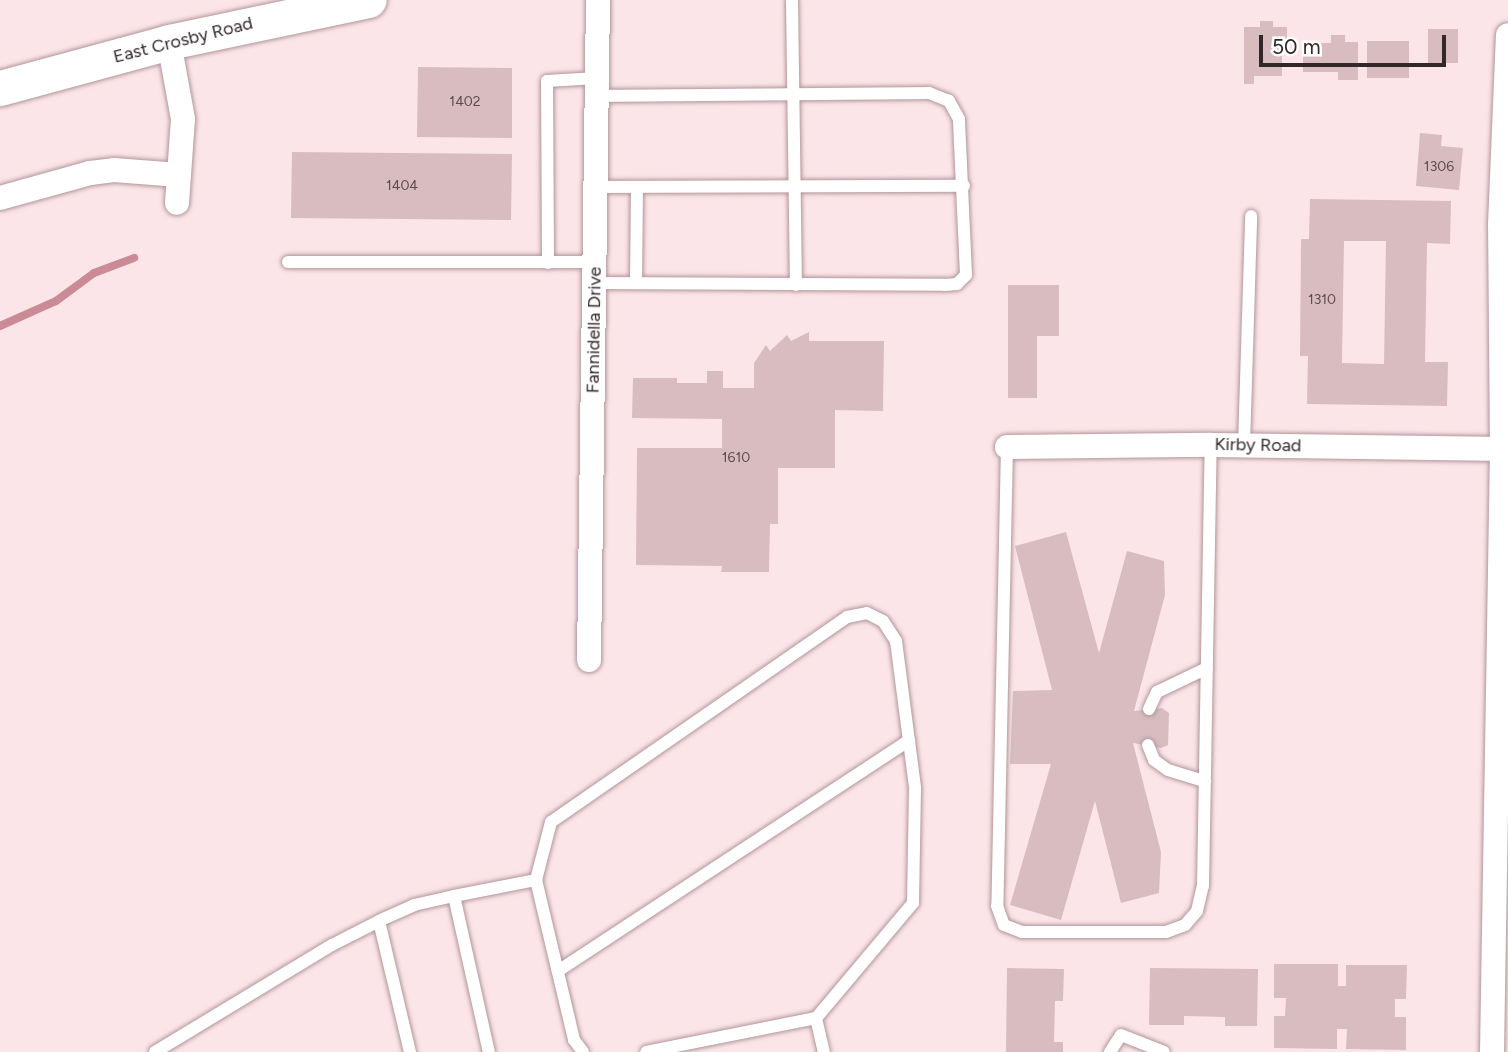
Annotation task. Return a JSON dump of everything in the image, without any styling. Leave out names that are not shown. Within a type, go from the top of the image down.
[{"type":"street","name":"East Crosby Road","points":[[0,88],[169,42],[369,0]]},
{"type":"street","name":"Fannidella Drive","points":[[589,660],[598,0]]},
{"type":"street","points":[[1497,1049],[1505,449],[1500,225],[1508,35]]},
{"type":"street","points":[[169,42],[183,119],[177,203]]},
{"type":"street","points":[[0,198],[90,173],[114,170],[179,175]]},
{"type":"street","name":"Kirby Road","points":[[1007,447],[1244,445],[1505,449]]},
{"type":"lane","points":[[792,0],[796,285]]},
{"type":"lane","points":[[289,262],[548,263],[636,284],[957,284],[966,275],[959,119],[949,100],[929,93],[792,95],[597,87],[547,80],[548,263]]},
{"type":"lane","points":[[596,187],[964,186]]},
{"type":"lane","points":[[636,284],[637,187]]},
{"type":"lane","points":[[1244,445],[1251,216]]},
{"type":"lane","points":[[1007,447],[997,906],[1004,925],[1022,932],[1166,932],[1185,925],[1197,911],[1203,886],[1211,445]]},
{"type":"lane","points":[[583,1052],[574,1040],[536,880],[551,822],[847,617],[867,613],[883,621],[895,641],[915,788],[913,903],[816,1018],[646,1052]]},
{"type":"lane","points":[[1149,709],[1157,692],[1207,668]]},
{"type":"lane","points":[[558,971],[909,740]]},
{"type":"lane","points":[[1148,745],[1154,760],[1168,770],[1205,780]]},
{"type":"lane","points":[[155,1052],[296,966],[380,920],[414,905],[536,880]]},
{"type":"lane","points":[[454,896],[489,1052]]},
{"type":"lane","points":[[380,920],[410,1052]]},
{"type":"lane","points":[[816,1018],[824,1052]]},
{"type":"lane","points":[[1110,1052],[1121,1035],[1164,1052]]},
{"type":"building","points":[[1260,21],[1273,21],[1273,27],[1287,27],[1287,47],[1282,47],[1282,76],[1254,76],[1254,84],[1244,84],[1244,27],[1260,27]]},
{"type":"building","points":[[1428,29],[1458,29],[1458,63],[1428,63]]},
{"type":"building","points":[[1331,35],[1345,35],[1345,42],[1358,42],[1358,80],[1338,80],[1338,72],[1303,72],[1303,43],[1331,43]]},
{"type":"building","points":[[1367,41],[1409,41],[1409,78],[1367,78]]},
{"type":"building","points":[[418,67],[512,68],[512,138],[417,137]]},
{"type":"building","points":[[1420,133],[1442,135],[1441,146],[1463,148],[1459,190],[1416,186]]},
{"type":"building","points":[[292,152],[512,154],[511,220],[291,218]]},
{"type":"building","points":[[1310,199],[1451,201],[1450,244],[1427,243],[1425,362],[1448,362],[1447,406],[1307,404],[1308,356],[1300,356],[1301,239],[1309,239]],"holes":[[[1344,241],[1386,241],[1384,364],[1342,363]]]},
{"type":"building","points":[[1008,285],[1059,285],[1059,336],[1037,336],[1037,398],[1008,398]]},
{"type":"building","points":[[809,332],[809,341],[884,341],[883,411],[835,410],[835,468],[778,468],[778,524],[770,524],[769,572],[721,572],[722,566],[636,565],[637,448],[722,448],[722,419],[632,418],[633,378],[677,378],[677,383],[707,383],[707,371],[723,371],[723,388],[754,388],[754,363],[766,345],[770,351],[787,335],[791,341]]},
{"type":"building","points":[[1066,532],[1099,653],[1127,551],[1164,561],[1165,595],[1134,711],[1162,708],[1169,713],[1168,745],[1161,748],[1133,743],[1161,852],[1159,893],[1121,903],[1095,801],[1061,920],[1010,905],[1051,764],[1010,764],[1013,691],[1052,690],[1015,546]]},
{"type":"building","points":[[1274,964],[1338,964],[1338,986],[1346,986],[1346,965],[1407,965],[1406,999],[1395,999],[1395,1017],[1406,1017],[1406,1050],[1346,1049],[1347,1029],[1337,1029],[1337,1049],[1274,1048],[1274,1016],[1285,1016],[1286,998],[1274,998]]},
{"type":"building","points":[[1007,968],[1064,969],[1063,1001],[1055,1001],[1054,1042],[1063,1042],[1063,1052],[1006,1052]]},
{"type":"building","points":[[1150,968],[1258,969],[1257,1026],[1225,1026],[1225,1017],[1184,1016],[1184,1025],[1149,1025]]},
{"type":"waterway","points":[[0,326],[56,301],[94,273],[134,258]]}]
